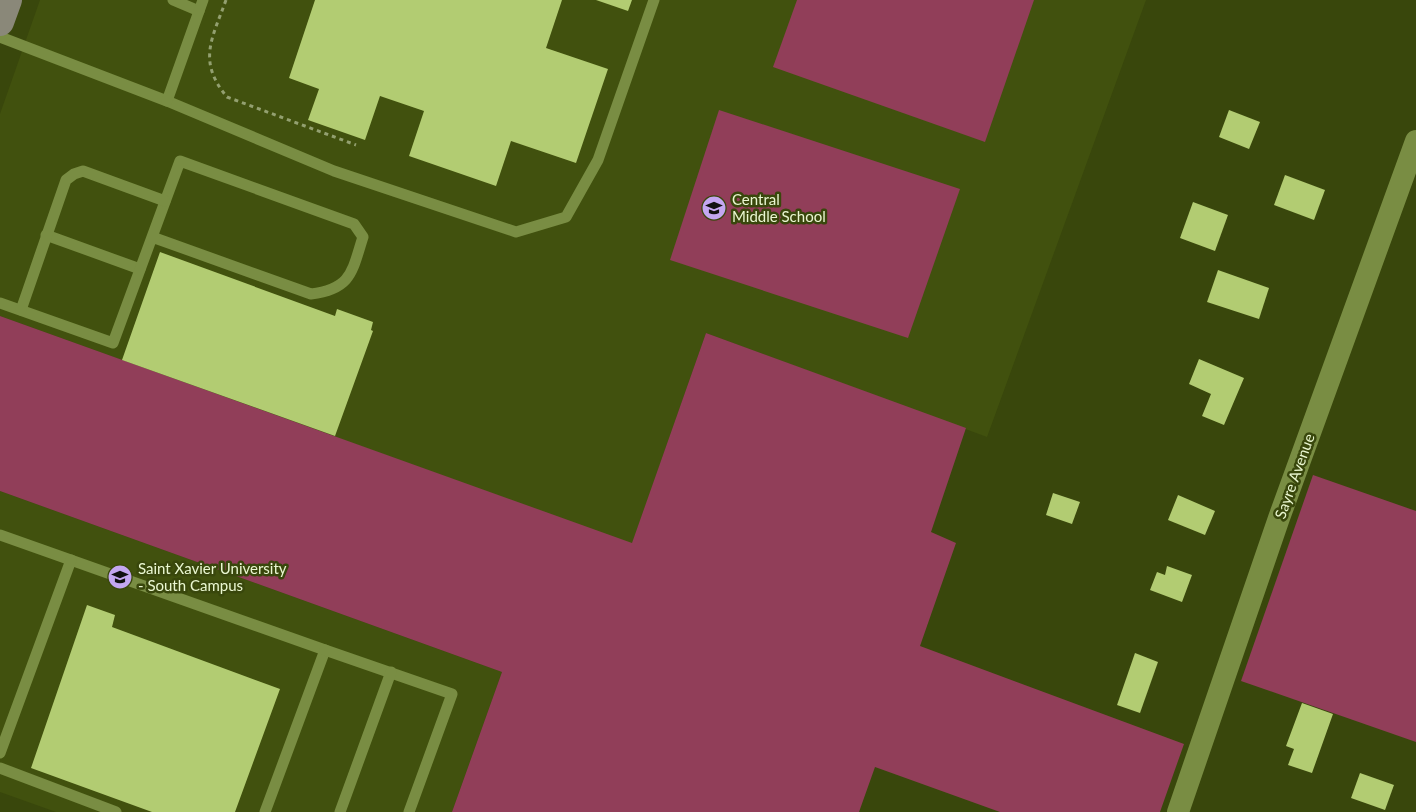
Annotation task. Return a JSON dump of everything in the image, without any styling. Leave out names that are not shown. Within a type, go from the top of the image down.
[{"type":"street","points":[[0,22],[8,0]]},
{"type":"street","name":"Sayre Avenue","points":[[1178,812],[1279,518],[1416,141]]},
{"type":"lane","points":[[167,101],[201,5],[173,0]]},
{"type":"lane","points":[[0,37],[167,101],[334,170],[516,232],[566,217],[598,160],[654,0]]},
{"type":"lane","points":[[0,303],[113,342],[180,161],[354,224],[363,237],[352,272],[340,286],[312,294],[152,237]]},
{"type":"lane","points":[[20,310],[66,180],[74,174],[83,171],[165,201]]},
{"type":"lane","points":[[46,236],[140,269]]},
{"type":"lane","points":[[0,535],[452,694],[410,812]]},
{"type":"lane","points":[[0,753],[70,560]]},
{"type":"lane","points":[[265,812],[325,650]]},
{"type":"lane","points":[[340,812],[391,672]]},
{"type":"lane","points":[[0,768],[116,812]]},
{"type":"path","points":[[226,0],[210,44],[210,64],[215,82],[227,96],[356,145]]},
{"type":"shaded area","name":"Central Middle School","points":[[40,0],[1146,0],[987,437],[706,333],[632,544],[0,316],[0,114]]},
{"type":"shaded area","points":[[797,0],[1034,0],[985,142],[773,67]]},
{"type":"shaded area","points":[[719,110],[960,189],[908,338],[670,260]]},
{"type":"shaded area","points":[[0,316],[632,543],[706,333],[966,428],[931,532],[956,543],[920,646],[1184,744],[1160,812],[1000,812],[875,767],[859,812],[452,812],[502,672],[0,491]]},
{"type":"shaded area","points":[[1313,475],[1416,511],[1416,742],[1241,681]]},
{"type":"shaded area","name":"Saint Xavier University - South Campus","points":[[0,491],[502,672],[452,812],[56,812],[0,792]]},
{"type":"building","points":[[315,0],[562,0],[546,48],[608,69],[576,163],[511,141],[496,186],[409,156],[424,111],[380,96],[365,140],[308,120],[319,89],[289,78]]},
{"type":"building","points":[[596,0],[632,0],[628,11]]},
{"type":"building","points":[[1229,110],[1260,122],[1249,149],[1219,137]]},
{"type":"building","points":[[1285,175],[1325,190],[1314,220],[1274,205]]},
{"type":"building","points":[[1193,202],[1228,215],[1215,251],[1180,238]]},
{"type":"building","points":[[160,252],[335,316],[337,309],[373,322],[371,330],[373,331],[335,436],[122,360]]},
{"type":"building","points":[[1218,270],[1269,288],[1259,319],[1207,302]]},
{"type":"building","points":[[1199,359],[1244,378],[1224,425],[1202,416],[1211,394],[1189,384]]},
{"type":"building","points":[[1053,493],[1080,502],[1072,524],[1046,515]]},
{"type":"building","points":[[1178,495],[1215,511],[1205,535],[1168,520]]},
{"type":"building","points":[[1167,566],[1192,575],[1182,602],[1150,590],[1157,572],[1165,575]]},
{"type":"building","points":[[87,605],[115,615],[112,627],[280,689],[235,812],[152,812],[31,768]]},
{"type":"building","points":[[1135,653],[1158,662],[1140,713],[1117,705]]},
{"type":"building","points":[[1302,703],[1333,714],[1312,773],[1288,765],[1294,749],[1286,746]]},
{"type":"building","points":[[1360,773],[1394,785],[1385,810],[1351,798]]},
{"type":"place","name":"Central Middle School","points":[[714,208]]},
{"type":"place","name":"Saint Xavier University - South Campus","points":[[120,577]]}]
